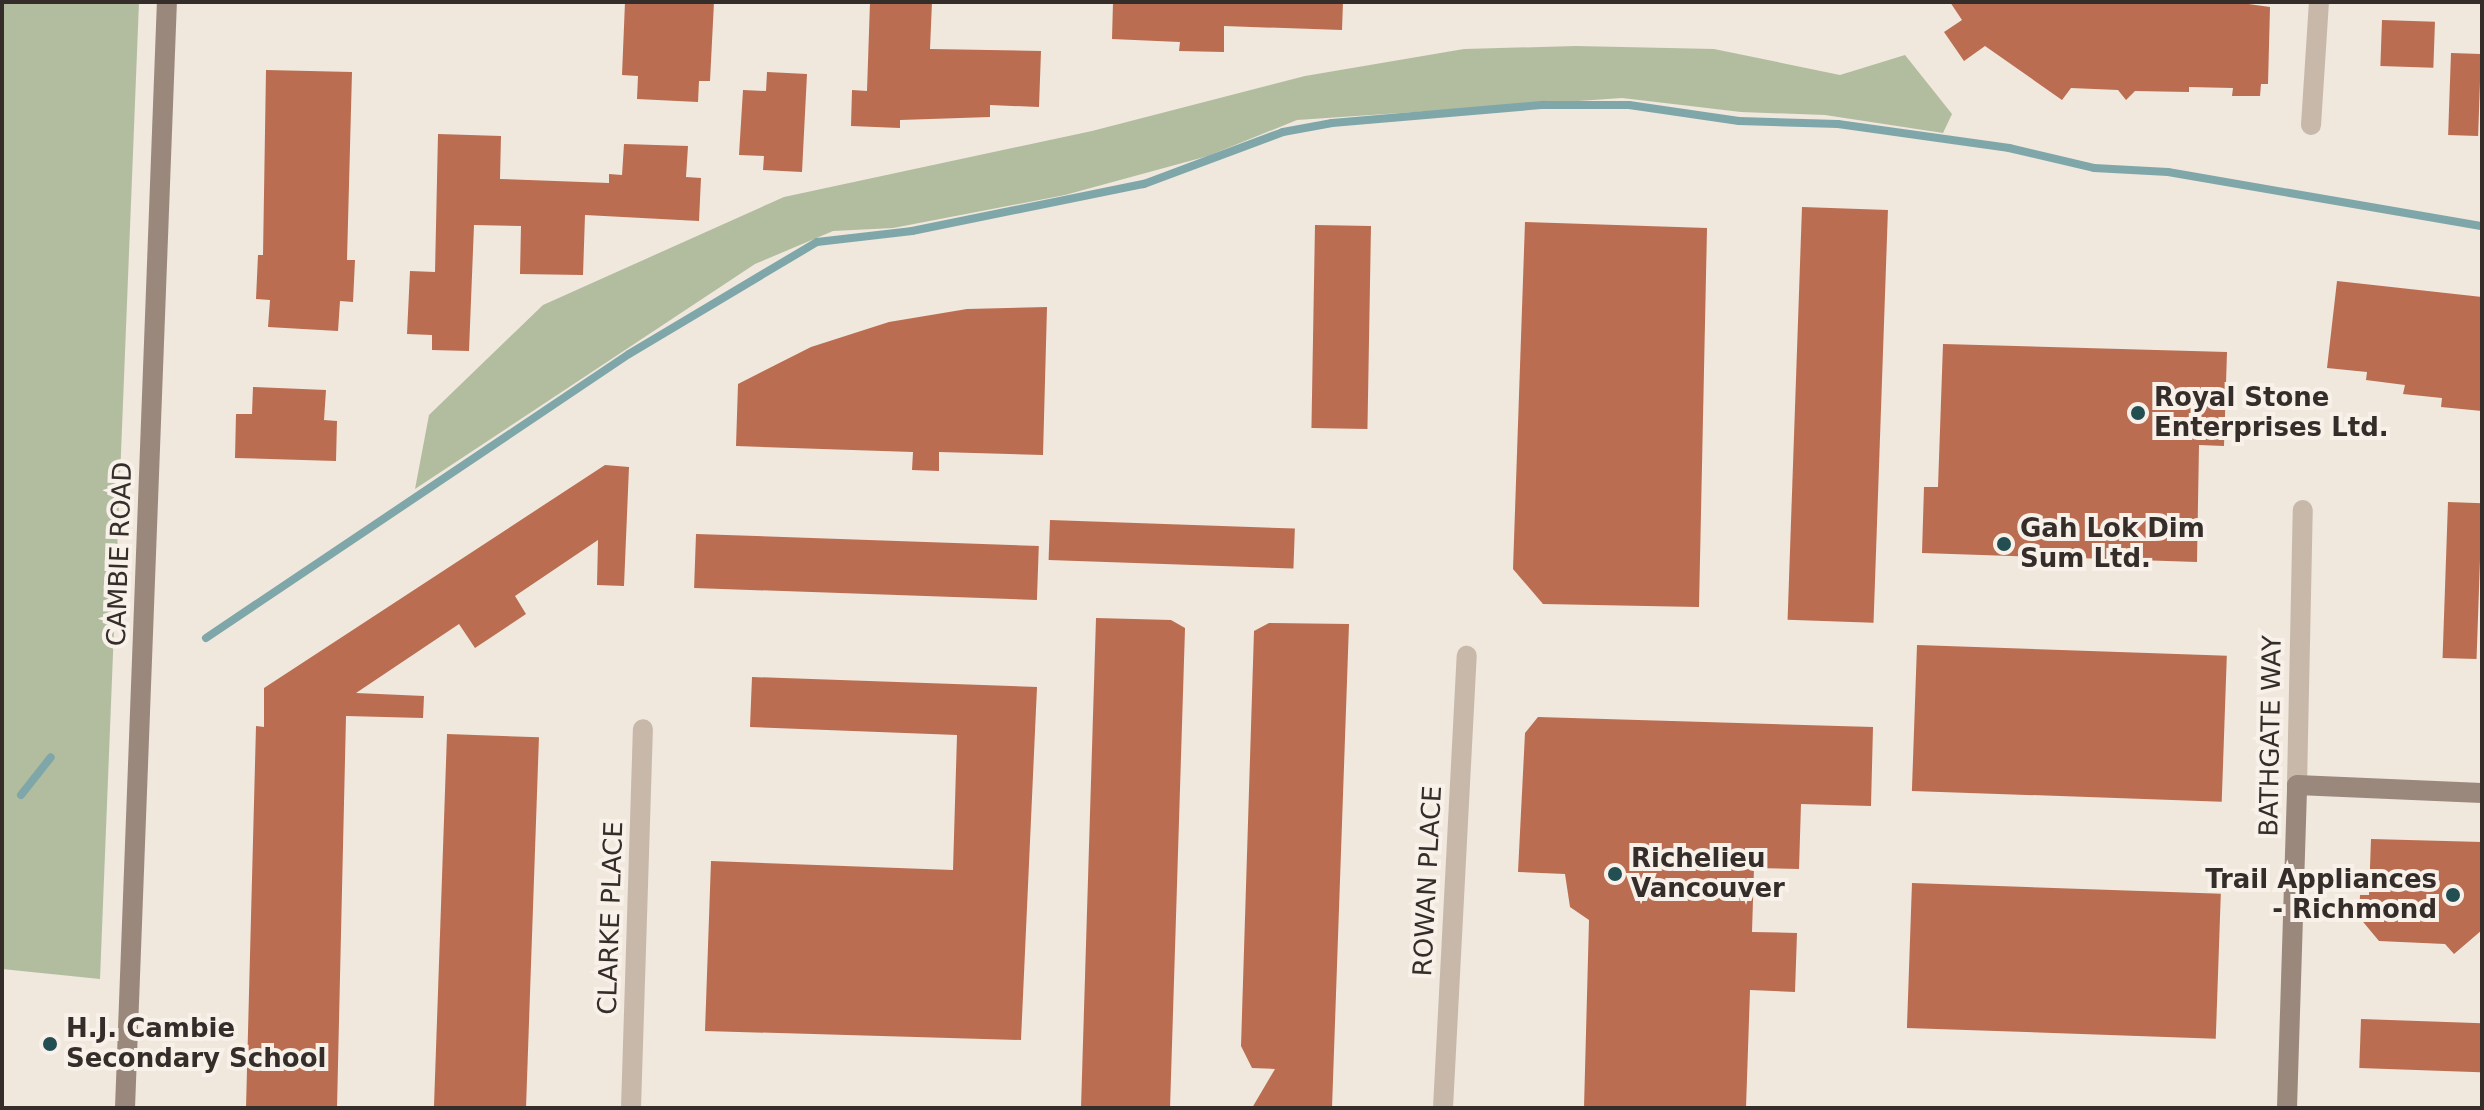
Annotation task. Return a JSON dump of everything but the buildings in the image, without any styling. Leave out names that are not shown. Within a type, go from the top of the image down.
[{"type":"main road","name":"CAMBIE ROAD","points":[[125,1108],[167,2]]},
{"type":"main road","points":[[2297,785],[2482,793]]},
{"type":"main road","name":"BATHGATE WAY","points":[[2287,1108],[2297,785]]},
{"type":"street","points":[[2311,125],[2319,2]]},
{"type":"street","name":"BATHGATE WAY","points":[[2297,785],[2303,510]]},
{"type":"street","name":"ROWAN PLACE","points":[[1443,1108],[1467,656]]},
{"type":"street","name":"CLARKE PLACE","points":[[631,1108],[643,729]]},
{"type":"green space","points":[[2,2],[139,2],[100,979],[2,969]]},
{"type":"green space","points":[[1576,46],[1714,49],[1840,75],[1905,55],[1952,114],[1943,133],[1825,115],[1741,112],[1622,98],[1297,120],[1208,156],[1065,195],[893,228],[833,231],[755,264],[415,489],[429,415],[543,305],[784,197],[1092,131],[1305,76],[1464,49]]},
{"type":"waterway","points":[[206,638],[629,354],[817,242],[912,231],[1144,184],[1283,132],[1332,123],[1544,105],[1629,105],[1739,121],[1838,124],[2009,148],[2094,168],[2168,172],[2482,226]]},
{"type":"waterway","points":[[21,795],[51,757]]},
{"type":"place","name":"Royal Stone Enterprises Ltd.","points":[[2138,413]]},
{"type":"place","name":"Gah Lok Dim Sum Ltd.","points":[[2004,544]]},
{"type":"place","name":"Richelieu Vancouver","points":[[1615,874]]},
{"type":"place","name":"Trail Appliances - Richmond","points":[[2453,895]]},
{"type":"place","name":"H.J. Cambie Secondary School","points":[[50,1044]]}]
